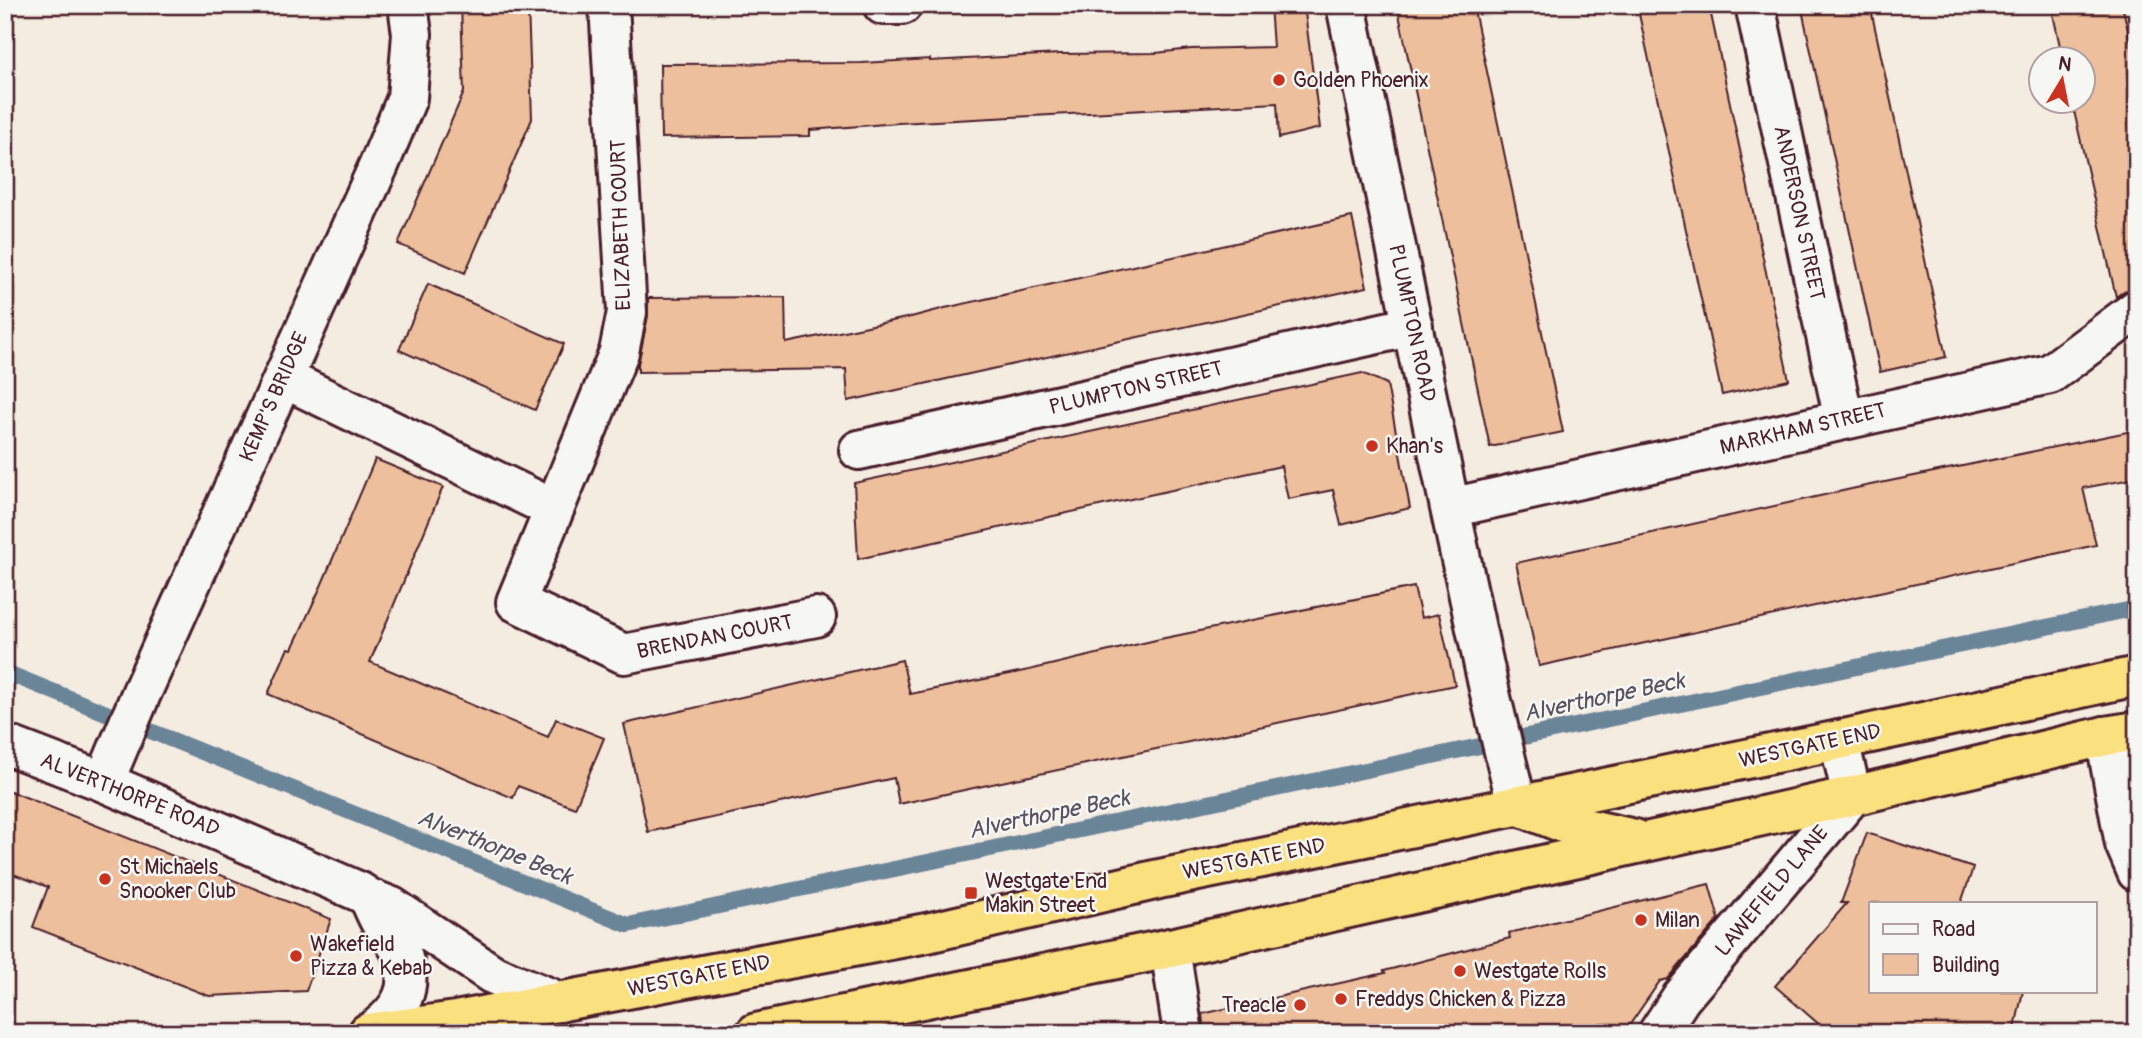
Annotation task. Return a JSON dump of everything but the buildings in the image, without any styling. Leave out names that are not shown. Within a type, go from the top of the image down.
[{"type":"highway","name":"WESTGATE END","points":[[369,1033],[456,1021],[927,933],[1515,797],[1839,740],[2137,676]]},
{"type":"highway","points":[[757,1033],[1170,948],[2121,734]]},
{"type":"highway","points":[[1515,797],[1566,824],[1646,842]]},
{"type":"street","name":"KEMP'S BRIDGE","points":[[104,782],[407,98],[412,34],[408,5]]},
{"type":"street","name":"ELIZABETH COURT","points":[[554,509],[619,352],[627,312],[609,5]]},
{"type":"street","points":[[883,5],[902,5]]},
{"type":"street","name":"PLUMPTON ROAD","points":[[1346,5],[1450,508],[1515,797]]},
{"type":"street","name":"ANDERSON STREET","points":[[1755,5],[1844,420]]},
{"type":"street","name":"MARKHAM STREET","points":[[1450,508],[2050,374],[2137,309]]},
{"type":"street","name":"PLUMPTON STREET","points":[[859,450],[1413,326]]},
{"type":"street","points":[[283,378],[554,509]]},
{"type":"street","name":"BRENDAN COURT","points":[[554,509],[516,602],[624,654],[816,617]]},
{"type":"street","points":[[2121,734],[2125,845],[2137,872]]},
{"type":"street","points":[[1839,740],[1852,796]]},
{"type":"street","name":"ALVERTHORPE ROAD","points":[[5,744],[104,782],[360,892],[392,908],[492,974],[560,1002]]},
{"type":"street","name":"LAWEFIELD LANE","points":[[1658,1033],[1681,998],[1852,796]]},
{"type":"street","points":[[369,898],[380,921],[399,947],[407,972],[404,993],[390,1019],[369,1033]]},
{"type":"street","points":[[1170,948],[1183,1033]]},
{"type":"waterway","name":"Alverthorpe Beck","points":[[5,672],[628,925],[2137,608]]},
{"type":"place","name":"Golden Phoenix","points":[[1279,80]]},
{"type":"place","name":"Khan's","points":[[1372,446]]},
{"type":"place","name":"St Michaels Snooker Club","points":[[105,879]]},
{"type":"place","name":"Westgate End Makin Street","points":[[971,893]]},
{"type":"place","name":"Milan","points":[[1641,920]]},
{"type":"place","name":"Wakefield Pizza & Kebab","points":[[296,956]]},
{"type":"place","name":"Westgate Rolls","points":[[1460,971]]},
{"type":"place","name":"Freddys Chicken & Pizza","points":[[1341,999]]},
{"type":"place","name":"Treacle","points":[[1300,1005]]}]
